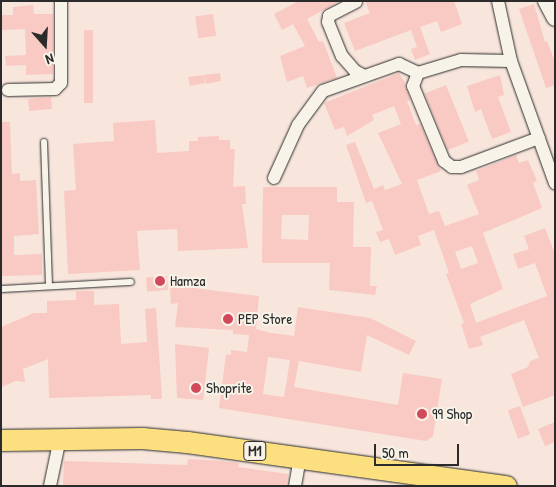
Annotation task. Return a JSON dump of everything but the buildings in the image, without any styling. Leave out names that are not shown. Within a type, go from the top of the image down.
[{"type":"highway","name":"M1","points":[[1,440],[60,438],[187,442],[506,486]]},
{"type":"street","points":[[8,90],[55,89],[61,83],[61,1]]},
{"type":"street","points":[[498,1],[511,61],[555,183]]},
{"type":"street","points":[[546,1],[555,18]]},
{"type":"street","points":[[356,2],[329,16],[328,22],[342,56],[355,71],[364,76]]},
{"type":"street","points":[[274,178],[298,125],[317,95],[399,64],[418,73],[472,58],[511,61]]},
{"type":"street","points":[[418,73],[413,86],[444,162],[452,167],[461,166],[539,138]]},
{"type":"street","points":[[50,486],[60,438]]},
{"type":"street","points":[[295,486],[300,457]]},
{"type":"lane","points":[[44,142],[48,286]]},
{"type":"lane","points":[[1,289],[131,282]]},
{"type":"place","name":"Hamza","points":[[160,281]]},
{"type":"place","name":"PEP Store","points":[[228,319]]},
{"type":"place","name":"Shoprite","points":[[196,388]]},
{"type":"place","name":"99 Shop","points":[[422,414]]}]
